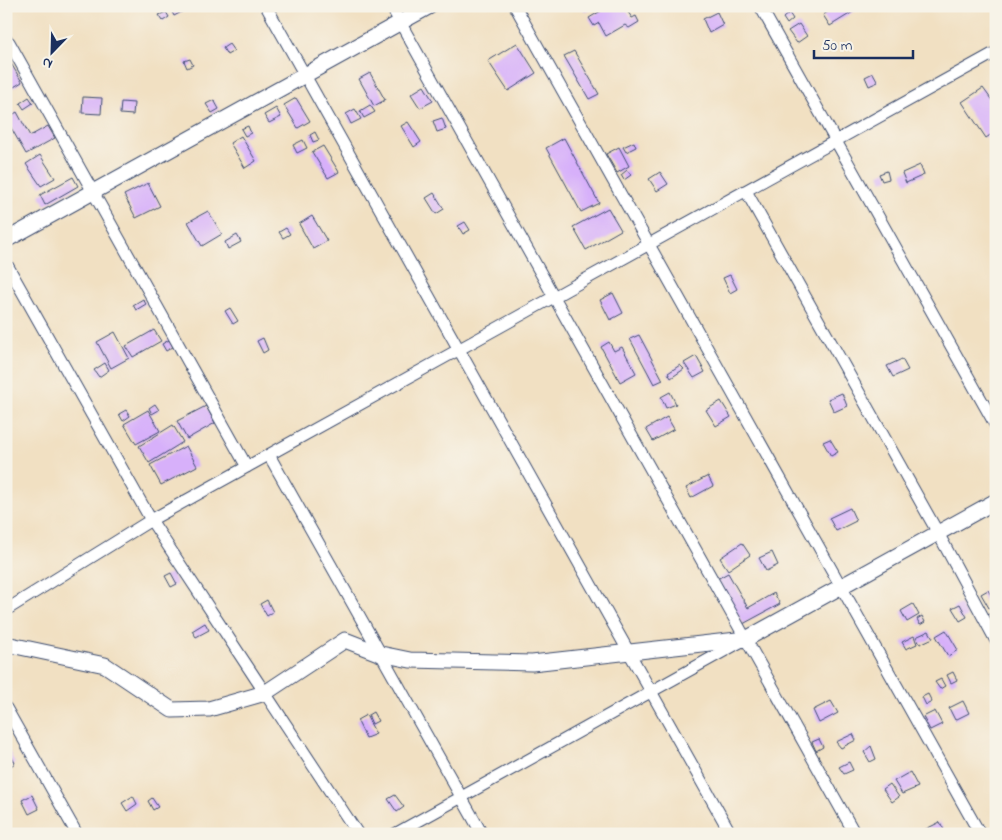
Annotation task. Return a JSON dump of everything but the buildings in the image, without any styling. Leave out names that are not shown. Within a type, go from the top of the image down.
[{"type":"street","points":[[266,6],[731,834]]},
{"type":"street","points":[[391,6],[855,834]]},
{"type":"street","points":[[6,240],[430,6]]},
{"type":"street","points":[[515,6],[980,834]]},
{"type":"street","points":[[760,6],[996,426]]},
{"type":"street","points":[[9,42],[248,467]]},
{"type":"street","points":[[6,610],[151,520],[996,52]]},
{"type":"street","points":[[746,191],[938,533],[996,641]]},
{"type":"street","points":[[6,263],[151,520],[358,834]]},
{"type":"street","points":[[269,455],[482,834]]},
{"type":"street","points":[[394,834],[996,501]]},
{"type":"street","points":[[6,644],[105,665],[172,710],[209,709],[265,693],[344,640],[381,654],[410,660],[532,662],[746,639]]},
{"type":"street","points":[[6,708],[77,834]]}]
